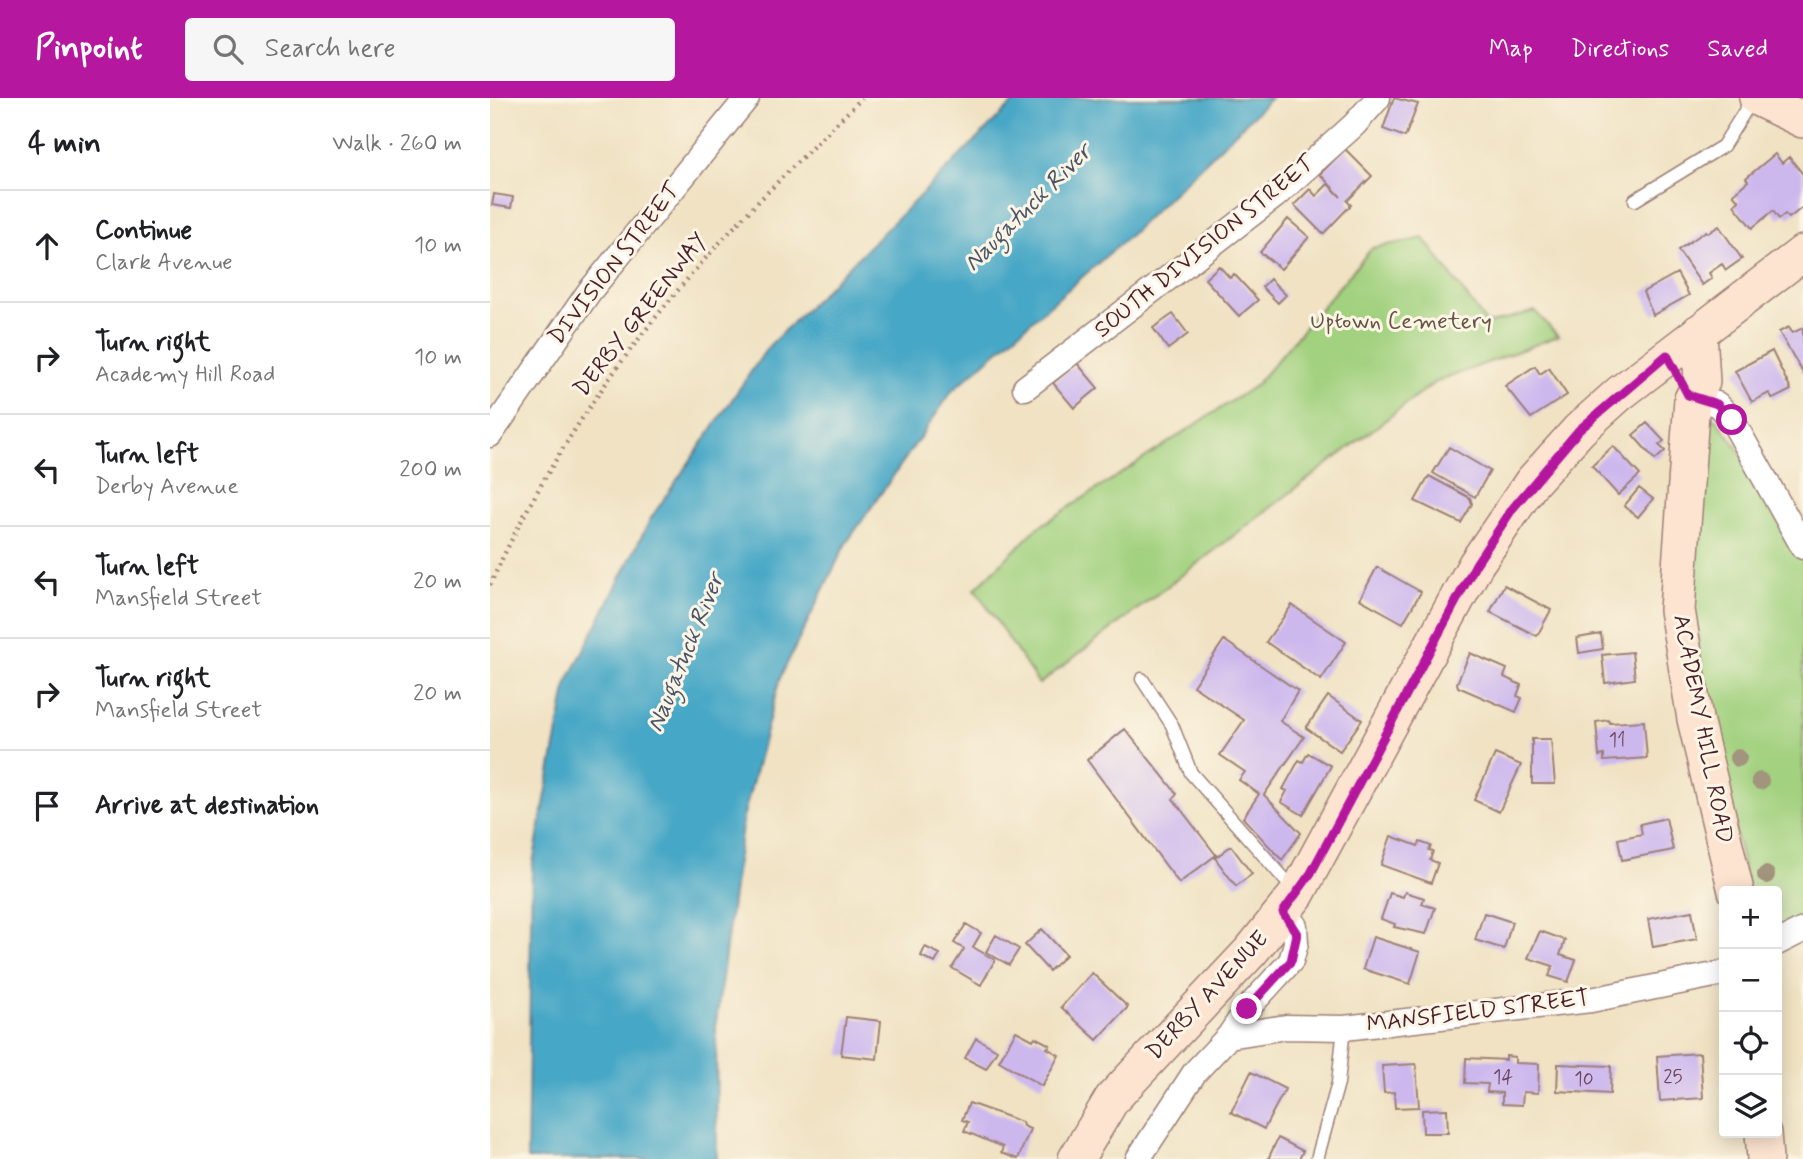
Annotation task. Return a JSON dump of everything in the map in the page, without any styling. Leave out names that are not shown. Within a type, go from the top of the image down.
[{"type":"main road","name":"DERBY AVENUE","points":[[1076,1159],[1112,1099],[1251,951],[1290,903],[1476,564],[1513,508],[1579,430],[1667,355],[1803,253]]},
{"type":"main road","name":"ACADEMY HILL ROAD","points":[[1699,332],[1702,382],[1692,399],[1677,610],[1695,719],[1735,886]]},
{"type":"main road","points":[[1667,355],[1682,388],[1692,399]]},
{"type":"main road","points":[[1763,1138],[1765,1159]]},
{"type":"street","name":"DIVISION STREET","points":[[490,435],[589,292],[747,98]]},
{"type":"street","name":"SOUTH DIVISION STREET","points":[[1025,388],[1275,196],[1354,125],[1378,98]]},
{"type":"street","points":[[1692,399],[1717,404],[1728,415],[1803,547]]},
{"type":"street","points":[[1138,1159],[1195,1072],[1229,1036],[1247,1009],[1294,953],[1295,926],[1290,903]]},
{"type":"street","points":[[1782,940],[1803,930]]},
{"type":"street","name":"MANSFIELD STREET","points":[[1229,1036],[1286,1027],[1344,1028],[1591,1000],[1719,974]]},
{"type":"lane","points":[[1635,200],[1723,146],[1774,104]]},
{"type":"lane","points":[[1142,679],[1172,725],[1191,773],[1290,903]]},
{"type":"lane","points":[[1317,1159],[1338,1083],[1344,1028]]},
{"type":"path","name":"DERBY GREENWAY","points":[[490,585],[507,548],[555,461],[629,353],[725,237],[862,98]]},
{"type":"green space","name":"Uptown Cemetery","points":[[1424,238],[1487,324],[1535,311],[1558,336],[1434,383],[1039,684],[975,589],[1036,529],[1256,385],[1372,248]]},
{"type":"green space","points":[[1709,419],[1716,419],[1733,441],[1803,561],[1803,920],[1782,929],[1782,886],[1748,886],[1712,734],[1690,601],[1706,424]]},
{"type":"water","name":"Naugatuck River","points":[[1018,98],[1271,98],[1129,236],[953,390],[845,545],[780,678],[743,818],[716,1023],[717,1159],[527,1159],[532,868],[567,683],[651,518],[768,347]]},
{"type":"building","points":[[1394,98],[1418,104],[1405,137],[1383,129]]},
{"type":"building","points":[[1345,149],[1372,176],[1347,201],[1351,205],[1323,234],[1294,205],[1310,189],[1316,196],[1328,184],[1341,197],[1320,174]]},
{"type":"building","points":[[1775,154],[1782,163],[1789,157],[1803,174],[1803,207],[1789,218],[1785,214],[1779,219],[1773,211],[1752,228],[1734,205],[1739,201],[1733,194],[1748,181],[1746,178]]},
{"type":"building","points":[[494,194],[513,197],[511,208],[492,205]]},
{"type":"building","points":[[1288,219],[1309,237],[1281,269],[1260,252]]},
{"type":"building","points":[[1719,226],[1742,259],[1726,270],[1722,264],[1709,273],[1712,278],[1702,285],[1678,250],[1706,231],[1708,233]]},
{"type":"building","points":[[1219,266],[1230,278],[1234,274],[1258,300],[1239,316],[1205,279]]},
{"type":"building","points":[[1677,273],[1689,295],[1653,315],[1643,292]]},
{"type":"building","points":[[1270,279],[1286,295],[1278,303],[1262,287]]},
{"type":"building","points":[[1173,314],[1188,334],[1168,349],[1153,328]]},
{"type":"building","points":[[1789,327],[1792,333],[1803,328],[1803,373],[1779,332]]},
{"type":"building","points":[[1772,351],[1791,390],[1773,399],[1769,393],[1752,402],[1735,371]]},
{"type":"building","points":[[1077,363],[1098,388],[1074,408],[1053,383]]},
{"type":"building","points":[[1535,366],[1540,374],[1549,368],[1567,395],[1531,418],[1505,386]]},
{"type":"building","points":[[1647,423],[1664,441],[1659,445],[1665,451],[1655,460],[1633,435]]},
{"type":"building","points":[[1613,446],[1640,475],[1618,495],[1592,466]]},
{"type":"building","points":[[1449,447],[1490,471],[1475,497],[1433,473]]},
{"type":"building","points":[[1429,476],[1470,498],[1472,504],[1461,523],[1415,501]]},
{"type":"building","points":[[1639,488],[1653,499],[1638,517],[1624,506]]},
{"type":"building","points":[[1377,567],[1421,592],[1403,623],[1360,599]]},
{"type":"building","points":[[1504,585],[1551,610],[1537,636],[1490,612]]},
{"type":"building","points":[[1292,605],[1346,642],[1321,680],[1266,642]]},
{"type":"building","points":[[1601,634],[1603,649],[1579,653],[1577,638]]},
{"type":"building","points":[[1224,640],[1298,691],[1280,721],[1304,737],[1264,795],[1301,833],[1282,860],[1243,818],[1259,794],[1239,780],[1245,772],[1220,755],[1244,720],[1193,686]]},
{"type":"building","points":[[1632,652],[1635,679],[1605,683],[1602,655]]},
{"type":"building","points":[[1470,653],[1507,669],[1504,677],[1521,685],[1517,696],[1522,698],[1516,712],[1458,687],[1457,683]]},
{"type":"building","points":[[1328,696],[1362,720],[1340,751],[1306,728]]},
{"type":"building","points":[[1608,720],[1610,723],[1644,721],[1647,758],[1604,761],[1604,755],[1599,756],[1596,722]]},
{"type":"building","points":[[1125,729],[1177,794],[1173,799],[1216,855],[1179,883],[1087,760]]},
{"type":"building","points":[[1532,739],[1551,739],[1555,784],[1532,784]]},
{"type":"building","points":[[1308,753],[1331,766],[1303,815],[1281,802],[1287,791],[1283,789],[1299,760],[1303,762]]},
{"type":"building","points":[[1495,754],[1521,765],[1499,812],[1474,800]]},
{"type":"building","points":[[1666,818],[1673,850],[1622,860],[1618,839],[1642,834],[1640,824]]},
{"type":"building","points":[[1391,836],[1418,846],[1420,842],[1431,846],[1429,850],[1433,851],[1430,860],[1438,863],[1431,883],[1381,865]]},
{"type":"building","points":[[1231,846],[1252,874],[1236,886],[1215,858]]},
{"type":"building","points":[[1405,892],[1424,898],[1422,904],[1435,908],[1426,934],[1394,927],[1395,924],[1381,919],[1390,893],[1403,897]]},
{"type":"building","points":[[1692,911],[1697,939],[1653,947],[1648,919]]},
{"type":"building","points":[[1484,913],[1512,922],[1504,949],[1475,940]]},
{"type":"building","points":[[966,924],[981,933],[973,947],[995,960],[981,985],[952,968],[964,949],[954,943]]},
{"type":"building","points":[[1042,929],[1066,955],[1049,971],[1025,945]]},
{"type":"building","points":[[1540,931],[1565,940],[1560,955],[1576,960],[1568,982],[1549,976],[1553,966],[1528,958]]},
{"type":"building","points":[[996,935],[1019,949],[1009,965],[986,952]]},
{"type":"building","points":[[1373,937],[1420,952],[1410,984],[1363,969]]},
{"type":"building","points":[[925,947],[940,954],[935,963],[921,956]]},
{"type":"building","points":[[1092,973],[1128,1007],[1097,1040],[1061,1007]]},
{"type":"building","points":[[846,1017],[881,1021],[877,1059],[841,1055]]},
{"type":"building","points":[[1016,1031],[1050,1045],[1047,1048],[1059,1055],[1042,1086],[999,1061]]},
{"type":"building","points":[[976,1038],[997,1050],[986,1069],[965,1058]]},
{"type":"building","points":[[1700,1053],[1703,1098],[1660,1101],[1657,1056]]},
{"type":"building","points":[[1506,1056],[1515,1057],[1515,1063],[1539,1064],[1538,1093],[1523,1092],[1522,1105],[1502,1104],[1502,1093],[1487,1092],[1488,1084],[1465,1083],[1466,1058],[1506,1060]]},
{"type":"building","points":[[1416,1064],[1419,1107],[1395,1108],[1394,1092],[1384,1093],[1382,1066]]},
{"type":"building","points":[[1558,1064],[1611,1066],[1610,1094],[1557,1091]]},
{"type":"building","points":[[1251,1072],[1285,1089],[1264,1129],[1231,1112]]},
{"type":"building","points":[[969,1103],[1022,1122],[1023,1126],[1030,1129],[1018,1159],[1001,1153],[1003,1147],[964,1131],[968,1122],[962,1120]]},
{"type":"building","points":[[1447,1109],[1448,1133],[1423,1133],[1422,1110]]},
{"type":"building","points":[[1278,1138],[1303,1151],[1299,1159],[1268,1159]]},
{"type":"route","points":[[1247,1009],[1291,961],[1297,934],[1295,926],[1283,912],[1311,873],[1476,564],[1532,482],[1592,417],[1667,355],[1682,388],[1692,399],[1717,404],[1732,420]]}]
